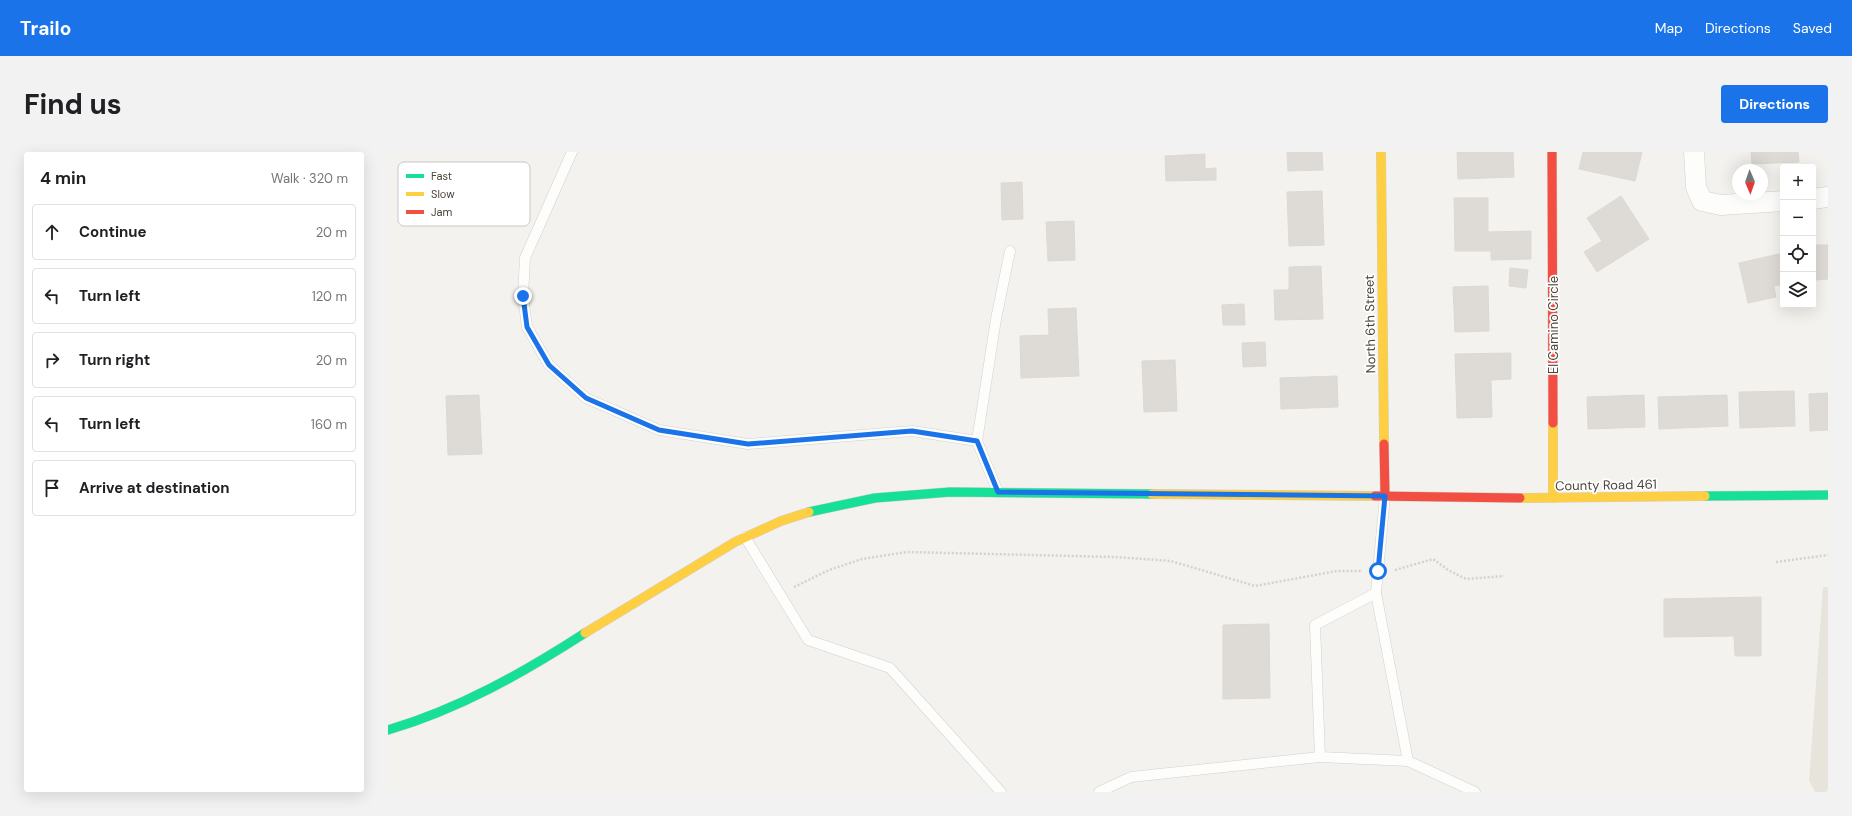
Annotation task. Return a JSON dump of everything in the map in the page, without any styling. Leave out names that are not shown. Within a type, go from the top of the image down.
[{"type":"main road","name":"North 6th Street","points":[[1381,152],[1385,496]]},
{"type":"main road","name":"El Camino Circle","points":[[1552,152],[1553,498]]},
{"type":"main road","name":"County Road 461","points":[[388,730],[430,717],[500,684],[719,550],[745,537],[788,518],[818,508],[851,500],[915,494],[998,492],[1553,498],[1828,495]]},
{"type":"street","points":[[1694,152],[1696,187],[1702,202],[1721,205],[1780,201]]},
{"type":"street","points":[[1816,198],[1828,197]]},
{"type":"lane","points":[[572,152],[525,258],[523,296],[527,327],[549,365],[586,398],[659,430],[748,444],[912,431],[977,441]]},
{"type":"lane","points":[[998,492],[977,441],[996,319],[1010,251]]},
{"type":"lane","points":[[1385,496],[1376,593],[1408,761]]},
{"type":"lane","points":[[745,537],[808,640],[890,668],[1000,792]]},
{"type":"lane","points":[[1320,757],[1315,625],[1376,593]]},
{"type":"lane","points":[[1099,792],[1131,777],[1320,757],[1408,761],[1475,792]]},
{"type":"path","points":[[780,593],[829,570],[862,559],[907,552],[1115,557],[1172,561],[1254,586],[1337,571],[1398,570],[1433,559],[1448,570],[1466,579],[1504,576]]},
{"type":"path","points":[[1776,562],[1828,556]]},
{"type":"shaded area","points":[[1823,587],[1828,587],[1828,792],[1815,792],[1809,780]]},
{"type":"building","points":[[1287,152],[1322,152],[1323,170],[1288,171]]},
{"type":"building","points":[[1457,152],[1513,152],[1514,177],[1458,179]]},
{"type":"building","points":[[1583,152],[1642,152],[1635,181],[1579,169]]},
{"type":"building","points":[[1751,152],[1798,152],[1799,162],[1752,164]]},
{"type":"building","points":[[1205,154],[1205,169],[1216,168],[1216,180],[1166,181],[1165,156]]},
{"type":"building","points":[[1022,182],[1023,219],[1002,220],[1001,183]]},
{"type":"building","points":[[1322,191],[1324,245],[1289,246],[1287,192]]},
{"type":"building","points":[[1621,196],[1649,239],[1597,272],[1584,252],[1602,241],[1587,218]]},
{"type":"building","points":[[1454,198],[1488,198],[1488,232],[1531,231],[1531,259],[1491,260],[1491,251],[1455,251]]},
{"type":"building","points":[[1074,221],[1075,260],[1048,261],[1046,222]]},
{"type":"building","points":[[1816,245],[1828,245],[1828,279],[1816,280]]},
{"type":"building","points":[[1780,254],[1780,285],[1774,286],[1776,297],[1748,303],[1739,263]]},
{"type":"building","points":[[1321,266],[1323,319],[1275,320],[1274,290],[1289,290],[1289,267]]},
{"type":"building","points":[[1510,268],[1528,270],[1526,288],[1509,286]]},
{"type":"building","points":[[1488,286],[1489,331],[1455,332],[1453,287]]},
{"type":"building","points":[[1244,304],[1245,325],[1223,325],[1222,305]]},
{"type":"building","points":[[1076,308],[1079,376],[1021,378],[1020,336],[1049,335],[1048,309]]},
{"type":"building","points":[[1265,342],[1266,366],[1243,367],[1242,343]]},
{"type":"building","points":[[1511,353],[1511,379],[1491,380],[1492,417],[1457,418],[1455,354]]},
{"type":"building","points":[[1175,360],[1177,411],[1144,412],[1142,361]]},
{"type":"building","points":[[1337,376],[1338,407],[1281,409],[1280,378]]},
{"type":"building","points":[[1794,391],[1795,426],[1740,428],[1739,392]]},
{"type":"building","points":[[1828,393],[1828,430],[1810,431],[1809,394]]},
{"type":"building","points":[[479,395],[482,454],[448,455],[446,396]]},
{"type":"building","points":[[1644,395],[1645,427],[1588,429],[1587,397]]},
{"type":"building","points":[[1727,395],[1728,426],[1659,429],[1658,397]]},
{"type":"building","points":[[1761,597],[1761,656],[1735,656],[1734,636],[1664,637],[1664,599]]},
{"type":"building","points":[[1269,624],[1270,698],[1223,699],[1223,625]]},
{"type":"traffic: fast","points":[[809,512],[875,498],[950,492],[1152,494]]},
{"type":"traffic: fast","points":[[1705,496],[1828,495]]},
{"type":"traffic: fast","points":[[388,730],[440,712],[490,689],[585,633]]},
{"type":"traffic: slow","points":[[1381,152],[1384,444]]},
{"type":"traffic: slow","points":[[1553,423],[1553,498]]},
{"type":"traffic: slow","points":[[1152,494],[1375,496]]},
{"type":"traffic: slow","points":[[1520,498],[1705,496]]},
{"type":"traffic: slow","points":[[585,633],[735,542],[781,521],[809,512]]},
{"type":"traffic: jam","points":[[1552,152],[1553,423]]},
{"type":"traffic: jam","points":[[1384,444],[1385,496]]},
{"type":"traffic: jam","points":[[1375,496],[1520,498]]},
{"type":"route","points":[[523,296],[527,327],[549,365],[586,398],[659,430],[748,444],[912,431],[977,441],[998,492],[1385,496],[1378,571]]}]
